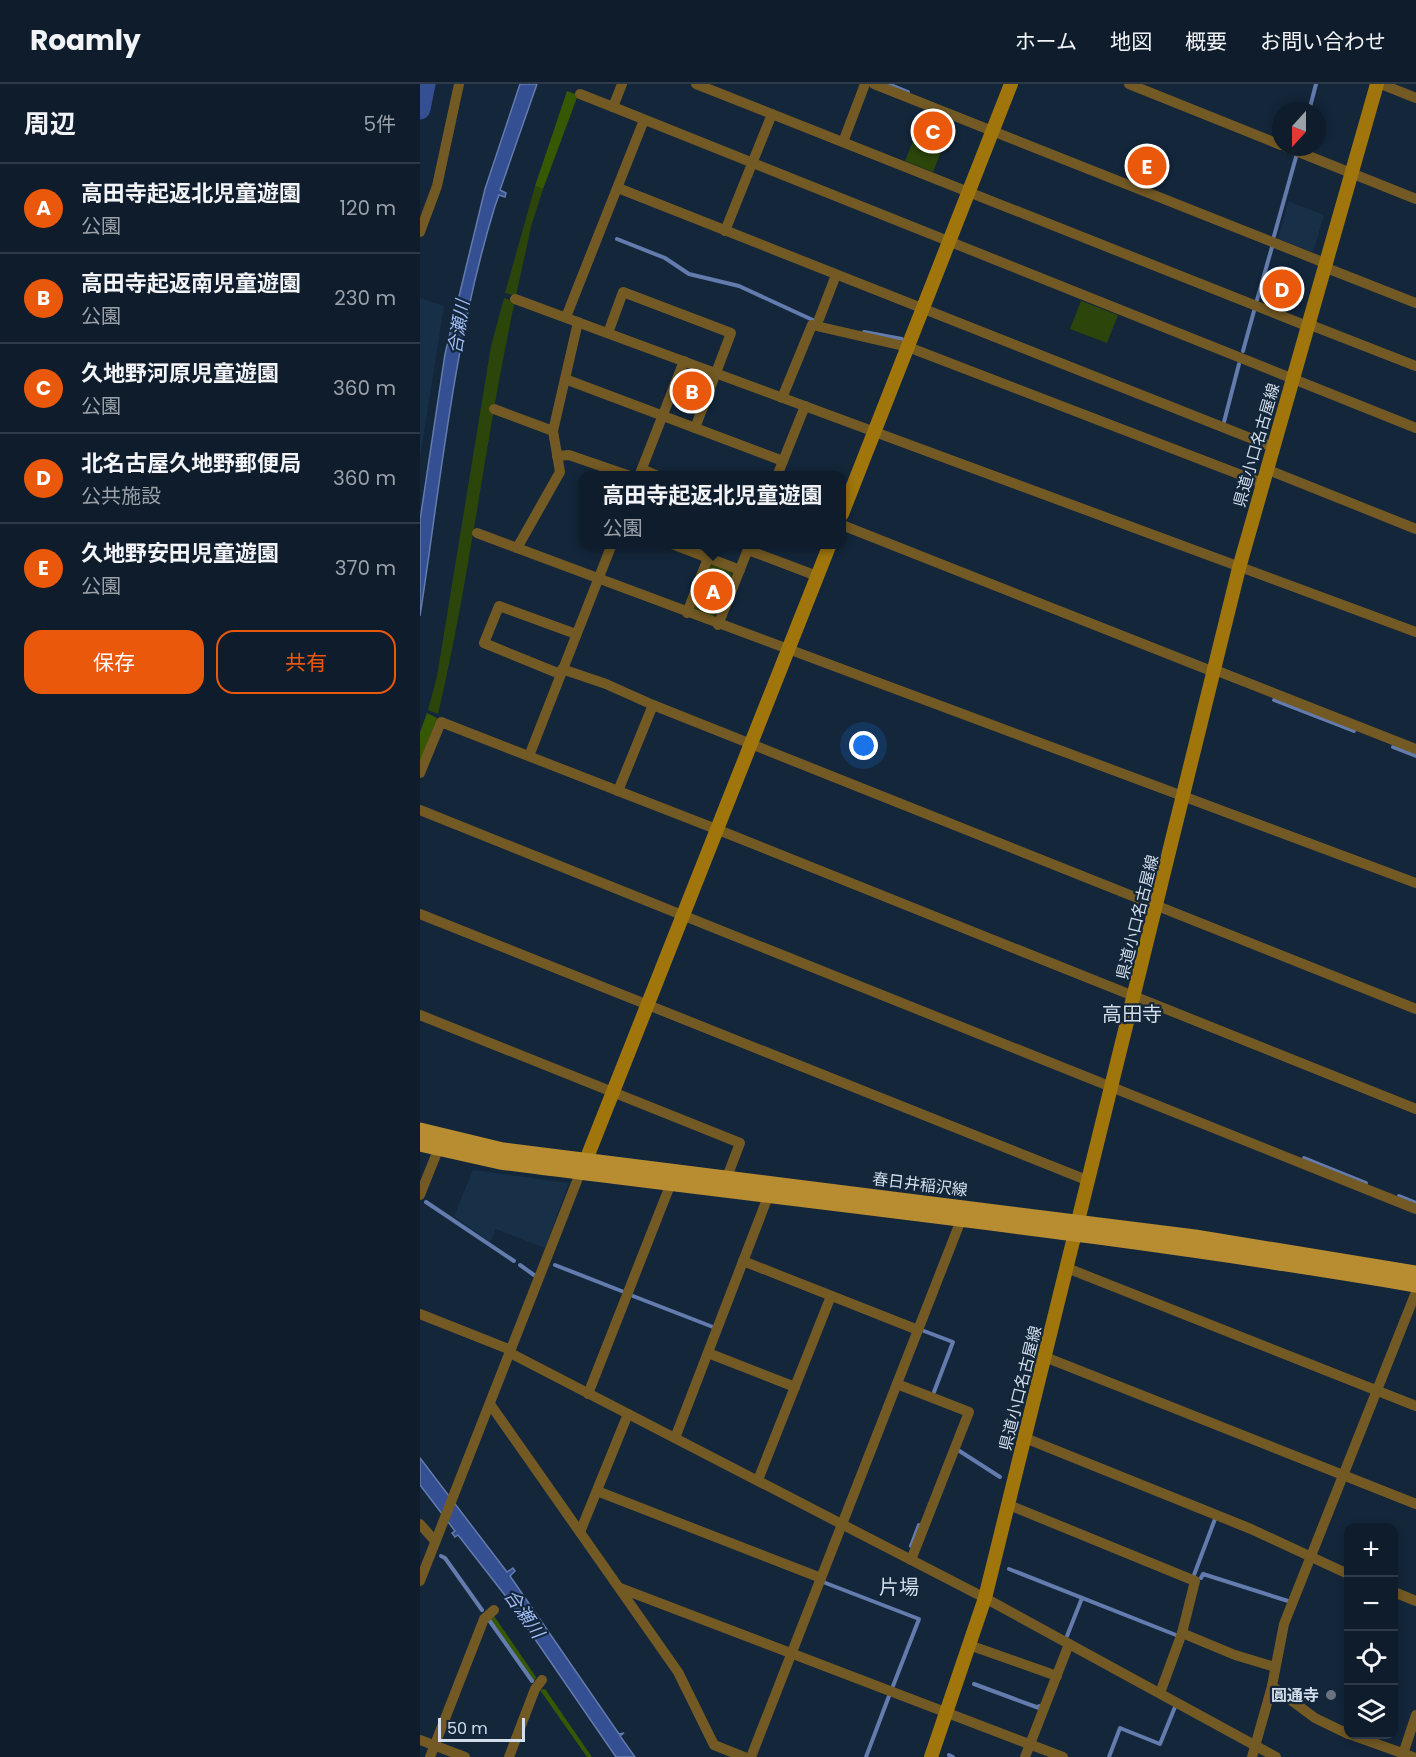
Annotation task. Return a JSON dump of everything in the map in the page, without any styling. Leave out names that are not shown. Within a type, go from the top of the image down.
[{"type":"main road","points":[[846,500],[1011,84]]},
{"type":"main road","name":"県道小口名古屋線","points":[[931,1757],[985,1598],[1239,568],[1350,173],[1379,84]]},
{"type":"main road","points":[[583,1166],[828,549]]},
{"type":"main road","name":"春日井稲沢線","points":[[420,1130],[503,1150],[671,1184],[769,1194],[962,1220],[1077,1227],[1294,1251],[1416,1273]]},
{"type":"main road","name":"春日井稲沢線","points":[[420,1144],[438,1150],[500,1162],[727,1177],[1077,1227],[1416,1285]]},
{"type":"street","points":[[420,232],[437,186],[459,84]]},
{"type":"street","points":[[613,107],[622,84]]},
{"type":"street","points":[[696,84],[1416,366]]},
{"type":"street","points":[[843,142],[865,84]]},
{"type":"street","points":[[874,84],[1416,303]]},
{"type":"street","points":[[1129,84],[1272,141]]},
{"type":"street","points":[[1379,84],[1416,98]]},
{"type":"street","points":[[580,94],[1416,428]]},
{"type":"street","points":[[725,231],[772,114]]},
{"type":"street","points":[[566,317],[644,120]]},
{"type":"street","points":[[1308,156],[1416,199]]},
{"type":"street","points":[[618,188],[1273,447]]},
{"type":"street","points":[[819,319],[836,275]]},
{"type":"street","points":[[608,333],[623,291],[731,333],[694,428]]},
{"type":"street","points":[[515,298],[1416,632]]},
{"type":"street","points":[[517,548],[560,472],[553,431],[578,322]]},
{"type":"street","points":[[782,398],[812,325],[908,347],[1262,483]]},
{"type":"street","points":[[640,471],[684,361]]},
{"type":"street","points":[[565,379],[783,461]]},
{"type":"street","points":[[779,471],[805,406]]},
{"type":"street","points":[[494,409],[553,431]]},
{"type":"street","points":[[557,456],[568,455],[615,471]]},
{"type":"street","points":[[1266,469],[1416,529]]},
{"type":"street","points":[[846,527],[1416,749]]},
{"type":"street","points":[[477,533],[1416,884]]},
{"type":"street","points":[[529,756],[610,549]]},
{"type":"street","points":[[685,549],[740,570]]},
{"type":"street","points":[[718,624],[748,549]]},
{"type":"street","points":[[754,549],[817,576]]},
{"type":"street","points":[[687,613],[708,558]]},
{"type":"street","points":[[576,634],[499,606],[484,643],[561,672],[606,684],[653,705],[752,742],[1416,1009]]},
{"type":"street","points":[[618,791],[653,705]]},
{"type":"street","points":[[420,773],[441,722],[716,829],[1416,1109]]},
{"type":"street","points":[[420,810],[1416,1209]]},
{"type":"street","points":[[420,914],[1089,1182]]},
{"type":"street","points":[[420,1015],[740,1143],[727,1177]]},
{"type":"street","points":[[420,1195],[438,1150]]},
{"type":"street","points":[[420,1581],[583,1166]]},
{"type":"street","points":[[588,1394],[671,1184]]},
{"type":"street","points":[[675,1438],[769,1194]]},
{"type":"street","points":[[751,1757],[962,1220]]},
{"type":"street","points":[[743,1262],[918,1330]]},
{"type":"street","points":[[1067,1268],[1416,1406]]},
{"type":"street","points":[[1252,1757],[1272,1686],[1284,1624],[1378,1391],[1414,1311],[1416,1292]]},
{"type":"street","points":[[758,1480],[831,1296]]},
{"type":"street","points":[[420,1315],[511,1351],[588,1394],[985,1598],[1276,1757]]},
{"type":"street","points":[[708,1353],[795,1387]]},
{"type":"street","points":[[1045,1357],[1416,1504]]},
{"type":"street","points":[[897,1384],[969,1412],[910,1560]]},
{"type":"street","points":[[490,1404],[678,1672],[714,1745],[744,1757]]},
{"type":"street","points":[[580,1532],[628,1414]]},
{"type":"street","points":[[1025,1438],[1251,1529],[1344,1572]]},
{"type":"street","points":[[597,1491],[821,1578]]},
{"type":"street","points":[[1009,1505],[1195,1581],[1182,1633],[1160,1693]]},
{"type":"street","points":[[420,1524],[437,1537]]},
{"type":"street","points":[[620,1588],[1063,1757]]},
{"type":"street","points":[[1398,1593],[1416,1600]]},
{"type":"street","points":[[430,1757],[484,1618],[494,1610]]},
{"type":"street","points":[[1182,1633],[1235,1655],[1275,1667]]},
{"type":"street","points":[[1025,1757],[1069,1644]]},
{"type":"street","points":[[969,1645],[1057,1676]]},
{"type":"street","points":[[509,1757],[535,1689],[542,1680]]},
{"type":"street","points":[[1272,1686],[1315,1718],[1344,1732]]},
{"type":"street","points":[[1362,1739],[1405,1756],[1416,1715]]},
{"type":"street","points":[[420,1740],[465,1757]]},
{"type":"shaded area","points":[[1288,201],[1324,215],[1313,252],[1278,239]]},
{"type":"shaded area","points":[[420,298],[444,306],[420,458]]},
{"type":"shaded area","points":[[473,1170],[569,1183],[545,1248],[496,1229],[490,1242],[454,1216]]},
{"type":"green space","points":[[567,91],[578,95],[543,189],[535,186]]},
{"type":"green space","points":[[926,109],[954,120],[933,172],[905,161]]},
{"type":"green space","points":[[1144,143],[1165,151],[1150,189],[1129,180]]},
{"type":"green space","points":[[535,186],[543,189],[531,227],[516,296],[505,293]]},
{"type":"green space","points":[[504,298],[514,301],[514,305],[459,612],[438,714],[428,710],[437,676],[491,346]]},
{"type":"green space","points":[[1081,301],[1118,315],[1107,343],[1070,329]]},
{"type":"green space","points":[[691,370],[707,376],[708,381],[697,409],[675,401],[686,372]]},
{"type":"green space","points":[[714,564],[730,570],[732,574],[716,615],[710,617],[696,612],[693,607],[710,566]]},
{"type":"green space","points":[[427,713],[437,718],[420,761],[420,732]]},
{"type":"green space","points":[[494,1616],[536,1677],[534,1682],[488,1618]]},
{"type":"green space","points":[[545,1689],[592,1757],[587,1757],[540,1690]]},
{"type":"water","name":"合瀬川","points":[[520,84],[537,84],[500,190],[506,193],[505,197],[499,195],[495,206],[469,307],[450,410],[420,616],[420,520],[445,354],[485,189]]},
{"type":"water","name":"合瀬川","points":[[420,1458],[507,1572],[513,1568],[515,1571],[510,1576],[619,1734],[624,1733],[620,1736],[635,1757],[616,1757],[504,1594],[458,1535],[455,1537],[452,1533],[455,1531],[420,1485]]},
{"type":"waterway","points":[[420,109],[425,84]]},
{"type":"waterway","points":[[888,84],[908,92]]},
{"type":"waterway","points":[[1311,102],[1316,84]]},
{"type":"waterway","points":[[1274,236],[1296,157]]},
{"type":"waterway","points":[[617,239],[665,258],[689,274],[739,286],[815,321]]},
{"type":"waterway","points":[[1257,300],[1272,247]]},
{"type":"waterway","points":[[1243,351],[1254,311]]},
{"type":"waterway","points":[[864,332],[902,339]]},
{"type":"waterway","points":[[1224,422],[1239,364]]},
{"type":"waterway","points":[[1274,700],[1354,731]]},
{"type":"waterway","points":[[1393,747],[1416,756]]},
{"type":"waterway","points":[[1304,1158],[1366,1183]]},
{"type":"waterway","points":[[1399,1196],[1416,1203]]},
{"type":"waterway","points":[[426,1202],[514,1261]]},
{"type":"waterway","points":[[520,1265],[534,1275]]},
{"type":"waterway","points":[[555,1265],[624,1292]]},
{"type":"waterway","points":[[633,1296],[713,1327]]},
{"type":"waterway","points":[[924,1331],[953,1342],[934,1392]]},
{"type":"waterway","points":[[958,1450],[1000,1477]]},
{"type":"waterway","points":[[1194,1575],[1215,1519]]},
{"type":"waterway","points":[[911,1546],[919,1525]]},
{"type":"waterway","points":[[441,1556],[445,1558],[482,1610]]},
{"type":"waterway","points":[[1009,1569],[1176,1635]]},
{"type":"waterway","points":[[1201,1578],[1203,1574],[1288,1601]]},
{"type":"waterway","points":[[823,1582],[919,1619],[893,1686]]},
{"type":"waterway","points":[[1067,1636],[1082,1598]]},
{"type":"waterway","points":[[489,1620],[532,1681]]},
{"type":"waterway","points":[[974,1684],[1039,1708],[1039,1706]]},
{"type":"waterway","points":[[866,1757],[889,1696]]},
{"type":"waterway","points":[[1109,1757],[1120,1728],[1160,1744],[1175,1707]]},
{"type":"waterway","points":[[949,1755],[953,1757]]},
{"type":"place","name":"久地野河原児童遊園","points":[[933,131]]},
{"type":"place","name":"久地野安田児童遊園","points":[[1147,166]]},
{"type":"place","name":"北名古屋久地野郵便局","points":[[1282,289]]},
{"type":"place","name":"高田寺起返南児童遊園","points":[[692,391]]},
{"type":"place","name":"高田寺起返北児童遊園","points":[[713,591]]},
{"type":"place","name":"圓通寺","points":[[1331,1695]]},
{"type":"district","name":"高田寺","points":[[1132,1014]]},
{"type":"district","name":"片場","points":[[899,1587]]}]
